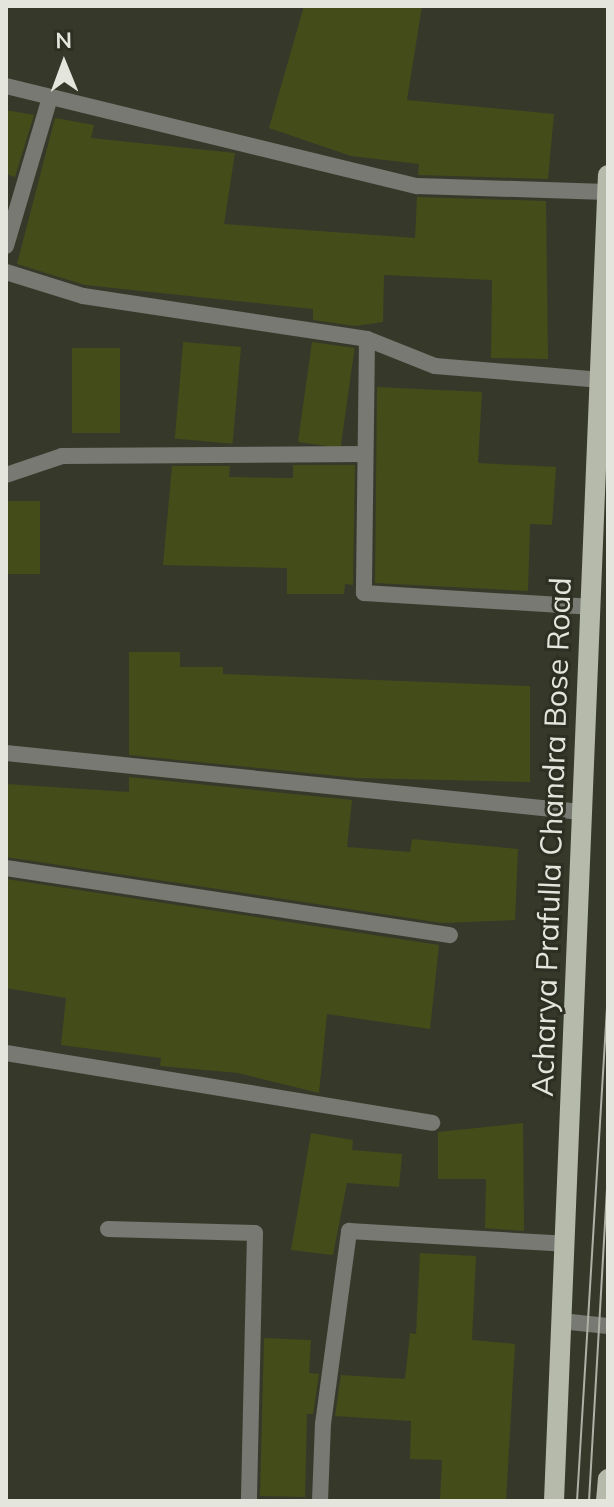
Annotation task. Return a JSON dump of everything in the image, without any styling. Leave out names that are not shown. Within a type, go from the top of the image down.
[{"type":"main road","name":"Acharya Prafulla Chandra Bose Road","points":[[554,1501],[608,175]]},
{"type":"main road","points":[[606,1501],[608,1479]]},
{"type":"street","points":[[6,86],[49,101],[417,186],[607,192]]},
{"type":"street","points":[[6,246],[49,101]]},
{"type":"street","points":[[6,272],[83,296],[367,339],[435,366],[601,380]]},
{"type":"street","points":[[367,339],[364,593],[590,607]]},
{"type":"street","points":[[6,475],[62,456],[365,454]]},
{"type":"street","points":[[6,753],[581,812]]},
{"type":"street","points":[[6,868],[450,935]]},
{"type":"street","points":[[6,1053],[432,1123]]},
{"type":"street","points":[[108,1229],[255,1233],[249,1501]]},
{"type":"street","points":[[320,1501],[323,1424],[349,1231],[565,1244]]},
{"type":"street","points":[[561,1321],[608,1326]]},
{"type":"building","points":[[304,6],[422,6],[407,100],[554,114],[548,179],[418,175],[419,164],[351,156],[269,128]]},
{"type":"building","points":[[6,110],[34,115],[15,177],[6,174]]},
{"type":"building","points":[[55,118],[94,125],[91,138],[235,153],[224,224],[415,238],[417,197],[546,201],[548,359],[491,358],[492,280],[384,275],[383,322],[355,326],[313,320],[313,309],[85,285],[17,264]]},
{"type":"building","points":[[183,342],[241,347],[233,444],[175,439]]},
{"type":"building","points":[[312,342],[355,348],[341,448],[298,442]]},
{"type":"building","points":[[72,348],[120,348],[120,433],[72,433]]},
{"type":"building","points":[[377,387],[482,392],[478,463],[556,467],[552,525],[530,524],[528,591],[375,583]]},
{"type":"building","points":[[293,465],[355,465],[353,585],[345,584],[344,594],[287,594],[287,568],[163,565],[172,466],[230,466],[229,477],[293,478]]},
{"type":"building","points":[[6,501],[40,501],[40,574],[6,574]]},
{"type":"building","points":[[129,652],[180,652],[180,667],[223,667],[223,674],[530,686],[530,782],[357,778],[129,755]]},
{"type":"building","points":[[129,777],[352,800],[347,847],[410,852],[412,839],[518,849],[515,920],[442,923],[6,857],[6,784],[129,792]]},
{"type":"building","points":[[6,879],[439,945],[430,1029],[327,1014],[319,1093],[238,1073],[160,1066],[161,1058],[61,1045],[66,998],[6,988]]},
{"type":"building","points":[[523,1123],[524,1231],[485,1228],[486,1179],[438,1179],[438,1132]]},
{"type":"building","points":[[311,1133],[353,1140],[352,1150],[402,1154],[399,1187],[347,1183],[333,1255],[291,1250]]},
{"type":"building","points":[[420,1253],[476,1256],[472,1340],[515,1344],[506,1501],[440,1501],[442,1460],[410,1459],[411,1421],[335,1416],[341,1375],[405,1379],[410,1333],[416,1334]]},
{"type":"building","points":[[264,1338],[311,1340],[309,1373],[319,1374],[313,1414],[307,1414],[305,1497],[260,1496]]},
{"type":"tram line","points":[[577,1501],[608,991]]},
{"type":"tram line","points":[[589,1501],[608,1176]]}]
